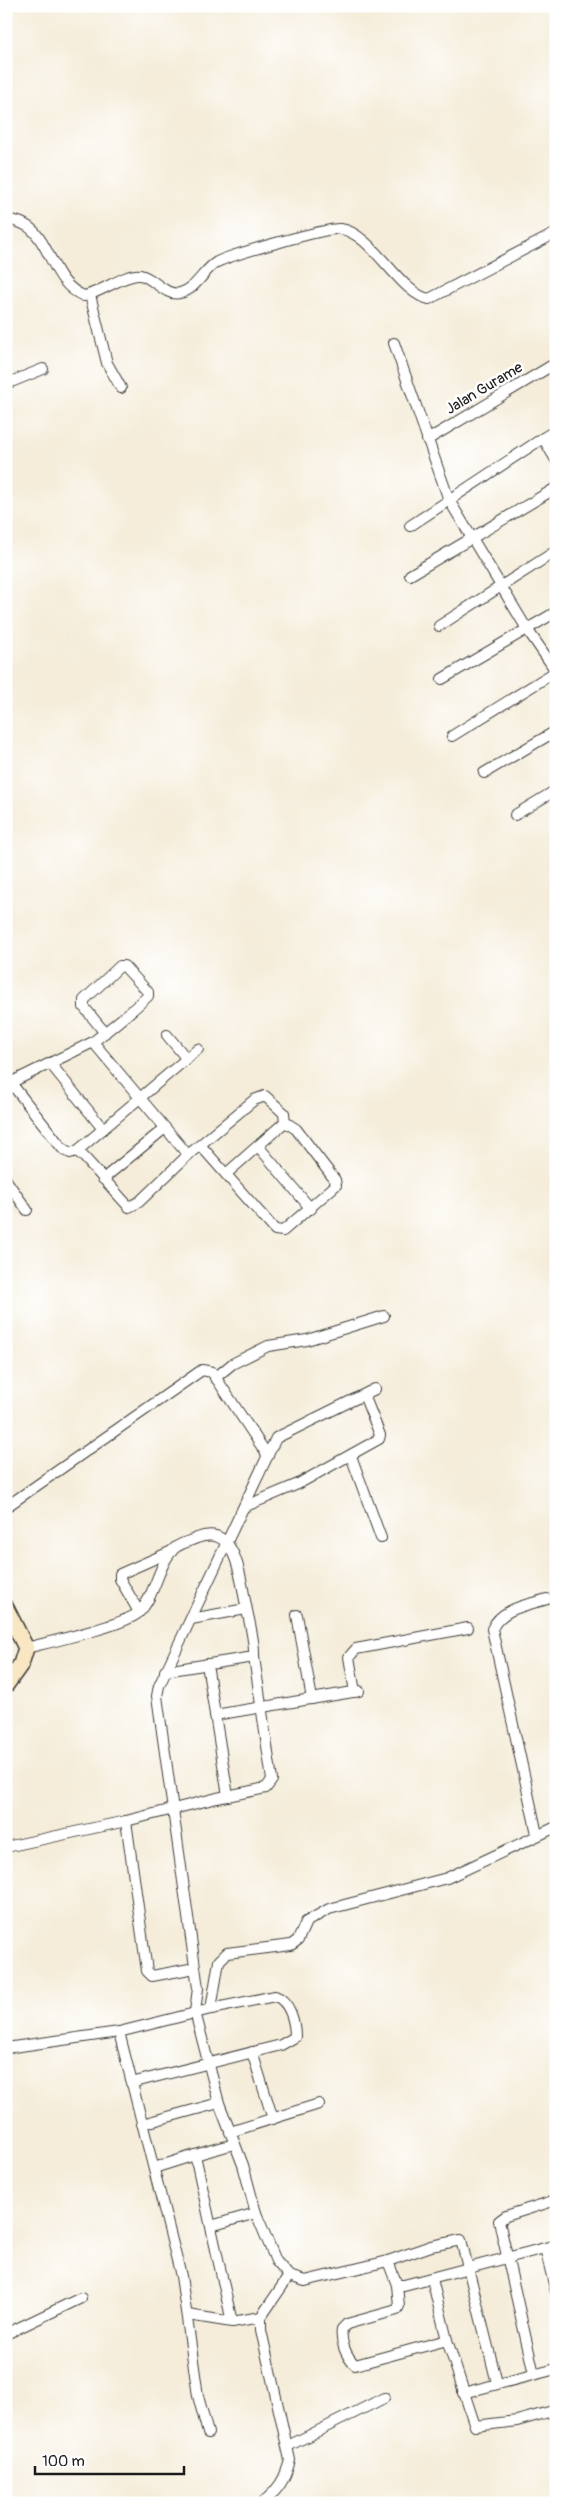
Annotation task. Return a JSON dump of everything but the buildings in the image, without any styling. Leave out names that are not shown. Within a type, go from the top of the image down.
[{"type":"street","points":[[6,220],[24,222],[34,230],[68,286],[84,296],[134,275],[146,277],[176,294],[182,293],[194,285],[217,262],[321,231],[341,228],[357,236],[412,288],[429,299],[554,238]]},
{"type":"street","points":[[90,295],[107,363],[121,388]]},
{"type":"street","points":[[394,344],[449,500],[527,629],[555,671],[452,736]]},
{"type":"street","name":"Jalan Gurame","points":[[427,440],[556,363]]},
{"type":"street","points":[[6,384],[43,369]]},
{"type":"street","points":[[410,526],[556,430]]},
{"type":"street","points":[[543,438],[556,460]]},
{"type":"street","points":[[410,575],[556,488]]},
{"type":"street","points":[[439,626],[556,551]]},
{"type":"street","points":[[442,679],[556,612]]},
{"type":"street","points":[[484,773],[556,731]]},
{"type":"street","points":[[515,814],[556,790]]},
{"type":"street","points":[[104,1033],[84,1007],[84,1000],[120,966],[124,966],[149,994],[104,1033],[93,1042],[9,1084],[62,1148],[70,1153],[77,1151],[198,1049]]},
{"type":"street","points":[[167,1034],[187,1059]]},
{"type":"street","points":[[93,1042],[188,1155]]},
{"type":"street","points":[[50,1063],[103,1129]]},
{"type":"street","points":[[77,1151],[127,1205],[132,1206],[188,1155],[260,1096],[265,1096],[284,1113],[285,1122]]},
{"type":"street","points":[[201,1146],[278,1232],[284,1231],[334,1189],[336,1180],[296,1129],[285,1122]]},
{"type":"street","points":[[226,1174],[285,1122]]},
{"type":"street","points":[[104,1179],[165,1128]]},
{"type":"street","points":[[258,1146],[311,1209]]},
{"type":"street","points":[[6,1180],[27,1210]]},
{"type":"street","points":[[215,1378],[232,1364],[268,1346],[307,1340],[384,1316]]},
{"type":"street","points":[[6,1507],[188,1378],[205,1370],[212,1372],[268,1456]]},
{"type":"street","points":[[375,1389],[280,1435],[268,1456],[165,1671],[158,1696],[172,1810],[198,1988],[195,2012],[219,2104],[243,2165],[256,2213],[276,2261],[289,2276],[304,2281],[388,2261],[407,2253],[460,2239],[470,2268],[497,2383]]},
{"type":"street","points":[[244,1507],[298,1484],[377,1441],[380,1437],[364,1395]]},
{"type":"street","points":[[351,1456],[381,1538]]},
{"type":"street","points":[[6,1847],[266,1788],[272,1780],[246,1608],[238,1563],[233,1551],[214,1535],[206,1535],[186,1542],[172,1551],[120,1574],[120,1579],[139,1612]]},
{"type":"street","points":[[26,1648],[111,1624],[139,1612],[155,1587],[172,1551]]},
{"type":"street","points":[[537,1834],[492,1629],[500,1617],[508,1612],[547,1599]]},
{"type":"street","points":[[6,1608],[26,1648],[21,1664],[6,1685]]},
{"type":"street","points":[[191,1619],[246,1608]]},
{"type":"street","points":[[297,1615],[312,1700]]},
{"type":"street","points":[[215,1716],[262,1706],[312,1700],[358,1691],[349,1657],[356,1649],[468,1628]]},
{"type":"street","points":[[165,1671],[254,1657]]},
{"type":"street","points":[[207,1664],[228,1796]]},
{"type":"street","points":[[126,1821],[148,1973],[152,1976],[195,1968]]},
{"type":"street","points":[[211,2009],[219,1961],[227,1953],[291,1945],[298,1940],[306,1922],[329,1909],[447,1878],[537,1834],[556,1827]]},
{"type":"street","points":[[6,2048],[119,2032],[195,2012],[275,1996],[282,1999],[290,2012],[295,2037],[281,2044],[132,2083]]},
{"type":"street","points":[[119,2032],[179,2267],[188,2315],[198,2396],[208,2434]]},
{"type":"street","points":[[252,2052],[273,2119]]},
{"type":"street","points":[[142,2124],[219,2104]]},
{"type":"street","points":[[230,2132],[319,2104]]},
{"type":"street","points":[[154,2168],[234,2144]]},
{"type":"street","points":[[196,2155],[232,2322]]},
{"type":"street","points":[[534,2374],[500,2225],[502,2217],[556,2200]]},
{"type":"street","points":[[211,2226],[256,2213]]},
{"type":"street","points":[[397,2285],[432,2278],[556,2245]]},
{"type":"street","points":[[544,2248],[556,2292]]},
{"type":"street","points":[[388,2261],[397,2285],[399,2306],[397,2310],[347,2324],[342,2329],[343,2342],[351,2361],[355,2365],[369,2362],[447,2340]]},
{"type":"street","points":[[262,2503],[278,2490],[286,2478],[290,2460],[261,2330],[261,2317],[289,2276]]},
{"type":"street","points":[[432,2278],[447,2340],[463,2393],[476,2427],[517,2421],[556,2410]]},
{"type":"street","points":[[6,2334],[81,2298]]},
{"type":"street","points":[[188,2315],[232,2322],[261,2317]]},
{"type":"street","points":[[463,2393],[556,2369]]},
{"type":"street","points":[[288,2446],[384,2398]]}]
